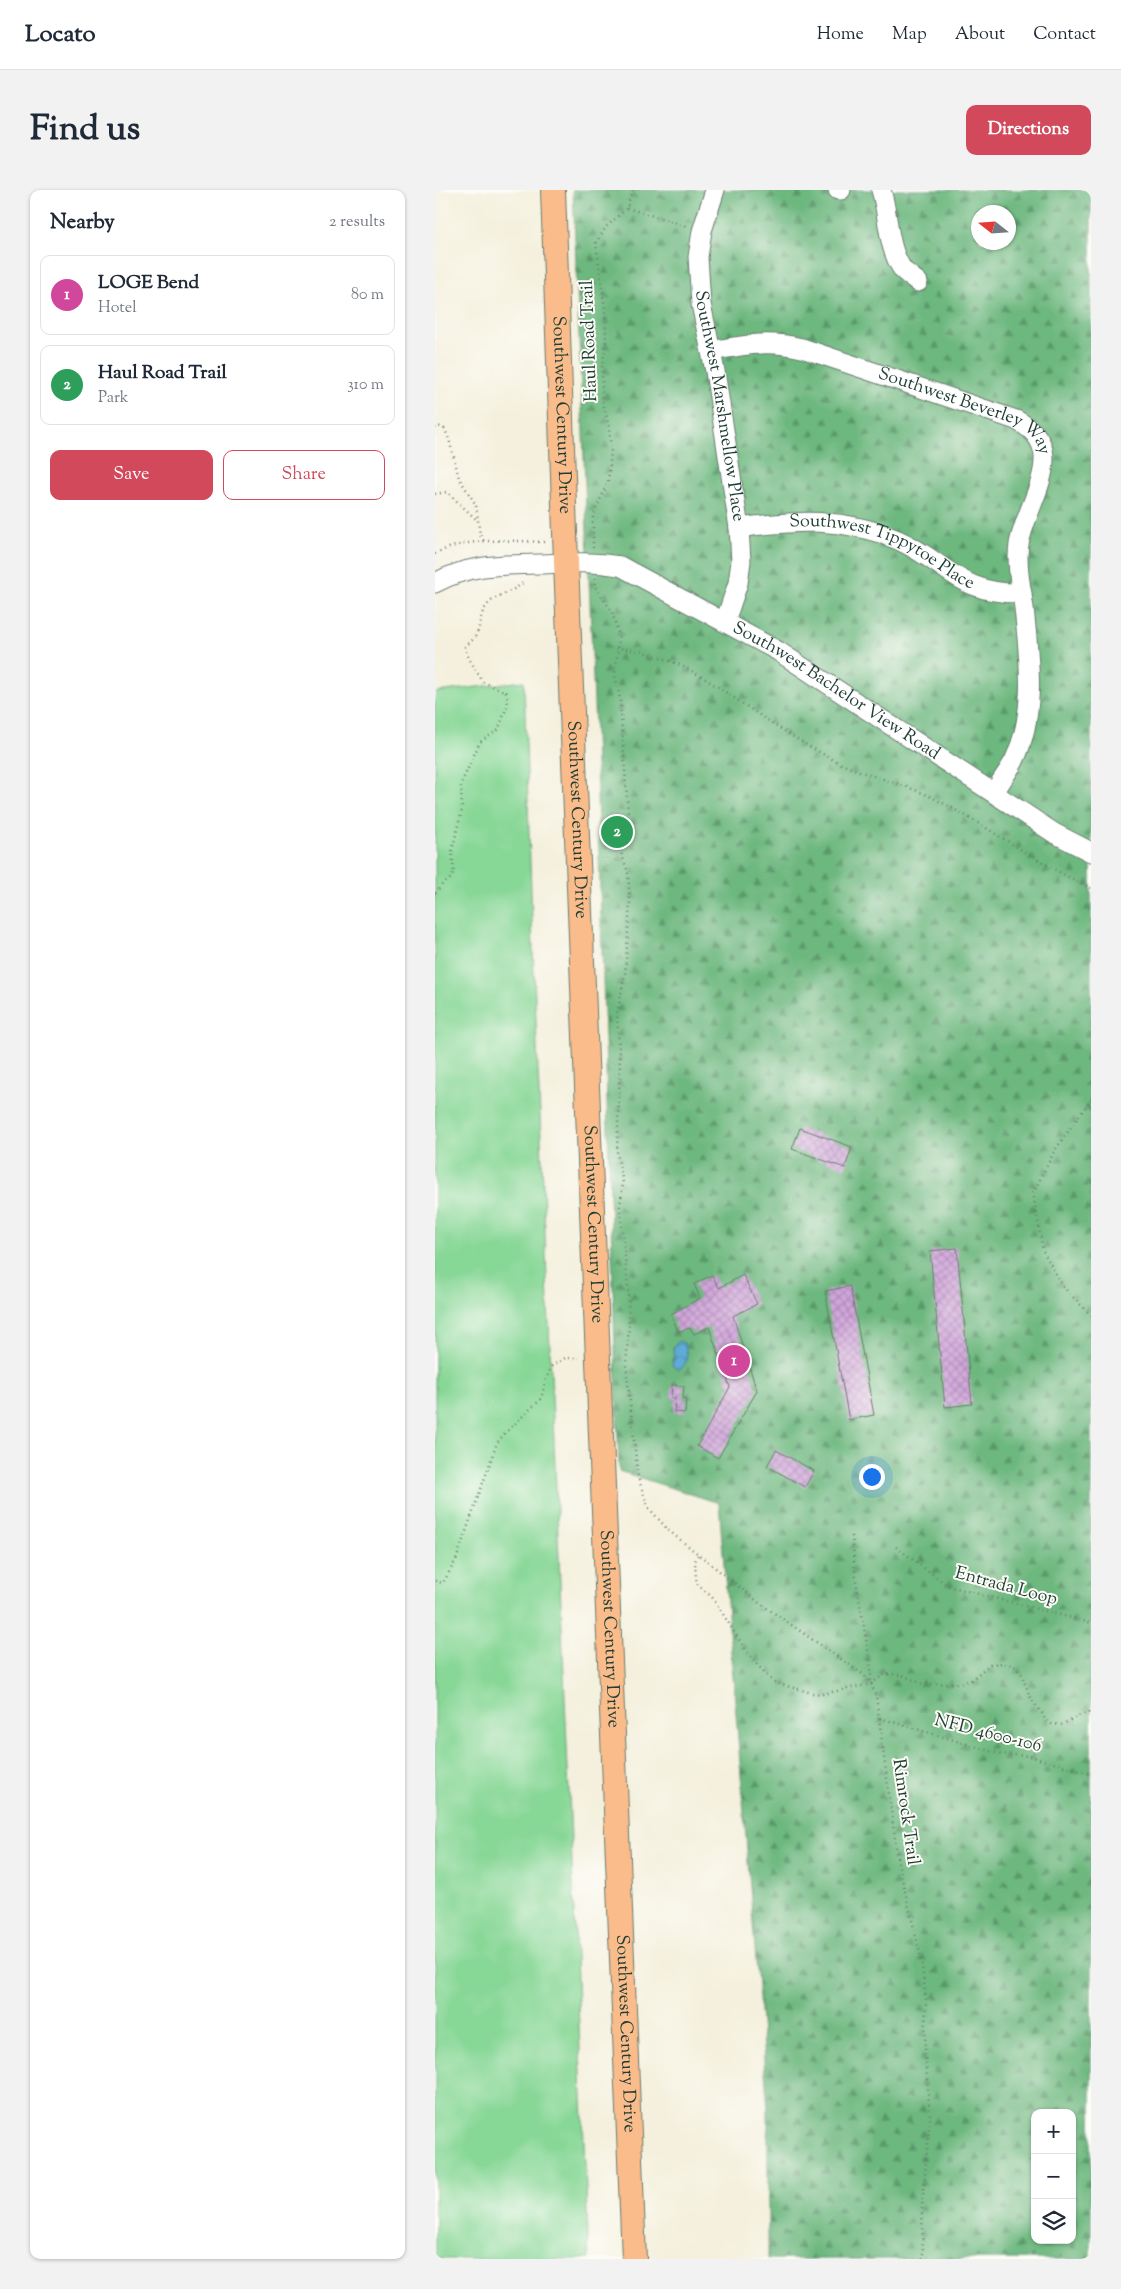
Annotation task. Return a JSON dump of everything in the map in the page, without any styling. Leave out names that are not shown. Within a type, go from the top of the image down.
[{"type":"main road","name":"Southwest Century Drive","points":[[553,190],[634,2259]]},
{"type":"street","name":"Southwest Marshmellow Place","points":[[715,190],[702,231],[698,257],[701,304],[711,351],[739,528],[741,561],[739,583],[725,622]]},
{"type":"street","points":[[881,190],[887,208],[894,252],[903,270],[918,282]]},
{"type":"street","name":"Southwest Beverley Way","points":[[711,351],[759,342],[781,343],[802,348],[1016,420],[1029,426],[1040,438],[1044,456],[1042,471],[1019,544],[1022,593],[1030,663],[1027,719],[1014,761],[994,793]]},
{"type":"street","name":"Southwest Tippytoe Place","points":[[739,528],[796,521],[827,521],[853,526],[899,540],[962,581],[997,593],[1022,593]]},
{"type":"street","name":"Southwest Bachelor View Road","points":[[435,584],[454,573],[463,571],[505,563],[538,564],[566,553],[593,553],[639,575],[675,597],[778,651],[1054,833],[1091,852]]},
{"type":"path","points":[[632,190],[627,208],[702,231]]},
{"type":"path","name":"Haul Road Trail","points":[[627,208],[606,227],[597,243],[605,310],[606,340],[602,368],[602,399],[609,426],[611,452],[608,482],[593,516],[595,587],[612,611],[619,637],[616,648],[615,674],[620,699],[628,813],[619,840],[621,853],[628,872],[630,902],[625,974],[617,1014],[620,1067],[617,1152],[623,1183],[620,1206],[628,1287],[629,1326],[626,1366],[638,1477],[648,1508],[668,1530],[698,1555]]},
{"type":"path","points":[[435,428],[438,426],[444,428],[449,439],[459,478],[476,505],[481,535],[484,541]]},
{"type":"path","points":[[435,494],[447,492],[478,521]]},
{"type":"path","points":[[435,554],[450,546],[484,541],[566,553],[593,553]]},
{"type":"path","points":[[435,893],[454,873],[453,851],[461,818],[461,784],[464,775],[480,742],[498,730],[508,704],[505,692],[483,682],[467,657],[465,646],[475,638],[480,615],[487,605],[493,599],[518,588],[538,564]]},
{"type":"path","points":[[616,648],[639,650],[667,658],[702,676],[786,733],[833,760],[931,796],[974,820],[1008,843],[1091,888]]},
{"type":"path","points":[[1091,1099],[1055,1150],[1033,1193],[1043,1251],[1063,1287],[1091,1315]]},
{"type":"path","points":[[435,1581],[443,1582],[456,1560],[497,1443],[541,1399],[546,1379],[553,1366],[565,1358],[599,1357]]},
{"type":"path","name":"Rimrock Trail","points":[[852,1536],[856,1581],[871,1668],[871,1684],[876,1696],[880,1718],[898,1862],[921,1958],[926,1999],[925,2054],[930,2116],[922,2208],[923,2259]]},
{"type":"path","name":"Entrada Loop","points":[[896,1547],[948,1586],[1091,1623]]},
{"type":"path","points":[[871,1684],[845,1661],[758,1602],[698,1555],[695,1561],[698,1585],[712,1597],[749,1655],[769,1678],[776,1683],[811,1693],[822,1694],[871,1684],[883,1675],[891,1674],[903,1675],[923,1684],[963,1683],[971,1680],[990,1664],[1004,1663],[1014,1666],[1021,1673],[1031,1699],[1045,1720],[1052,1724],[1061,1725],[1080,1715],[1091,1712]]},
{"type":"path","name":"NFD 4600-106","points":[[880,1718],[1000,1754],[1029,1756],[1091,1774]]},
{"type":"green space","points":[[573,190],[1091,190],[1091,2259],[768,2259],[768,2109],[719,1503],[619,1471],[594,702]]},
{"type":"green space","points":[[524,681],[533,951],[589,2259],[435,2259],[435,698],[437,692]]},
{"type":"water","points":[[679,1341],[684,1343],[687,1355],[686,1362],[678,1370],[672,1365],[674,1357],[673,1347]]},
{"type":"building","points":[[800,1128],[852,1147],[845,1168],[792,1149]]},
{"type":"building","points":[[957,1248],[972,1404],[945,1407],[930,1251]]},
{"type":"building","points":[[712,1275],[719,1288],[743,1275],[757,1304],[733,1316],[757,1391],[718,1458],[697,1446],[730,1387],[709,1327],[694,1334],[690,1328],[678,1332],[671,1314],[700,1298],[694,1284]]},
{"type":"building","points":[[850,1286],[874,1415],[849,1420],[825,1291]]},
{"type":"building","points":[[672,1385],[684,1386],[683,1398],[686,1399],[685,1413],[674,1412],[675,1398],[671,1398]]},
{"type":"building","points":[[776,1450],[814,1471],[805,1487],[767,1466]]},
{"type":"place","name":"Haul Road Trail","points":[[617,832]]},
{"type":"place","name":"LOGE Bend","points":[[734,1361]]}]
